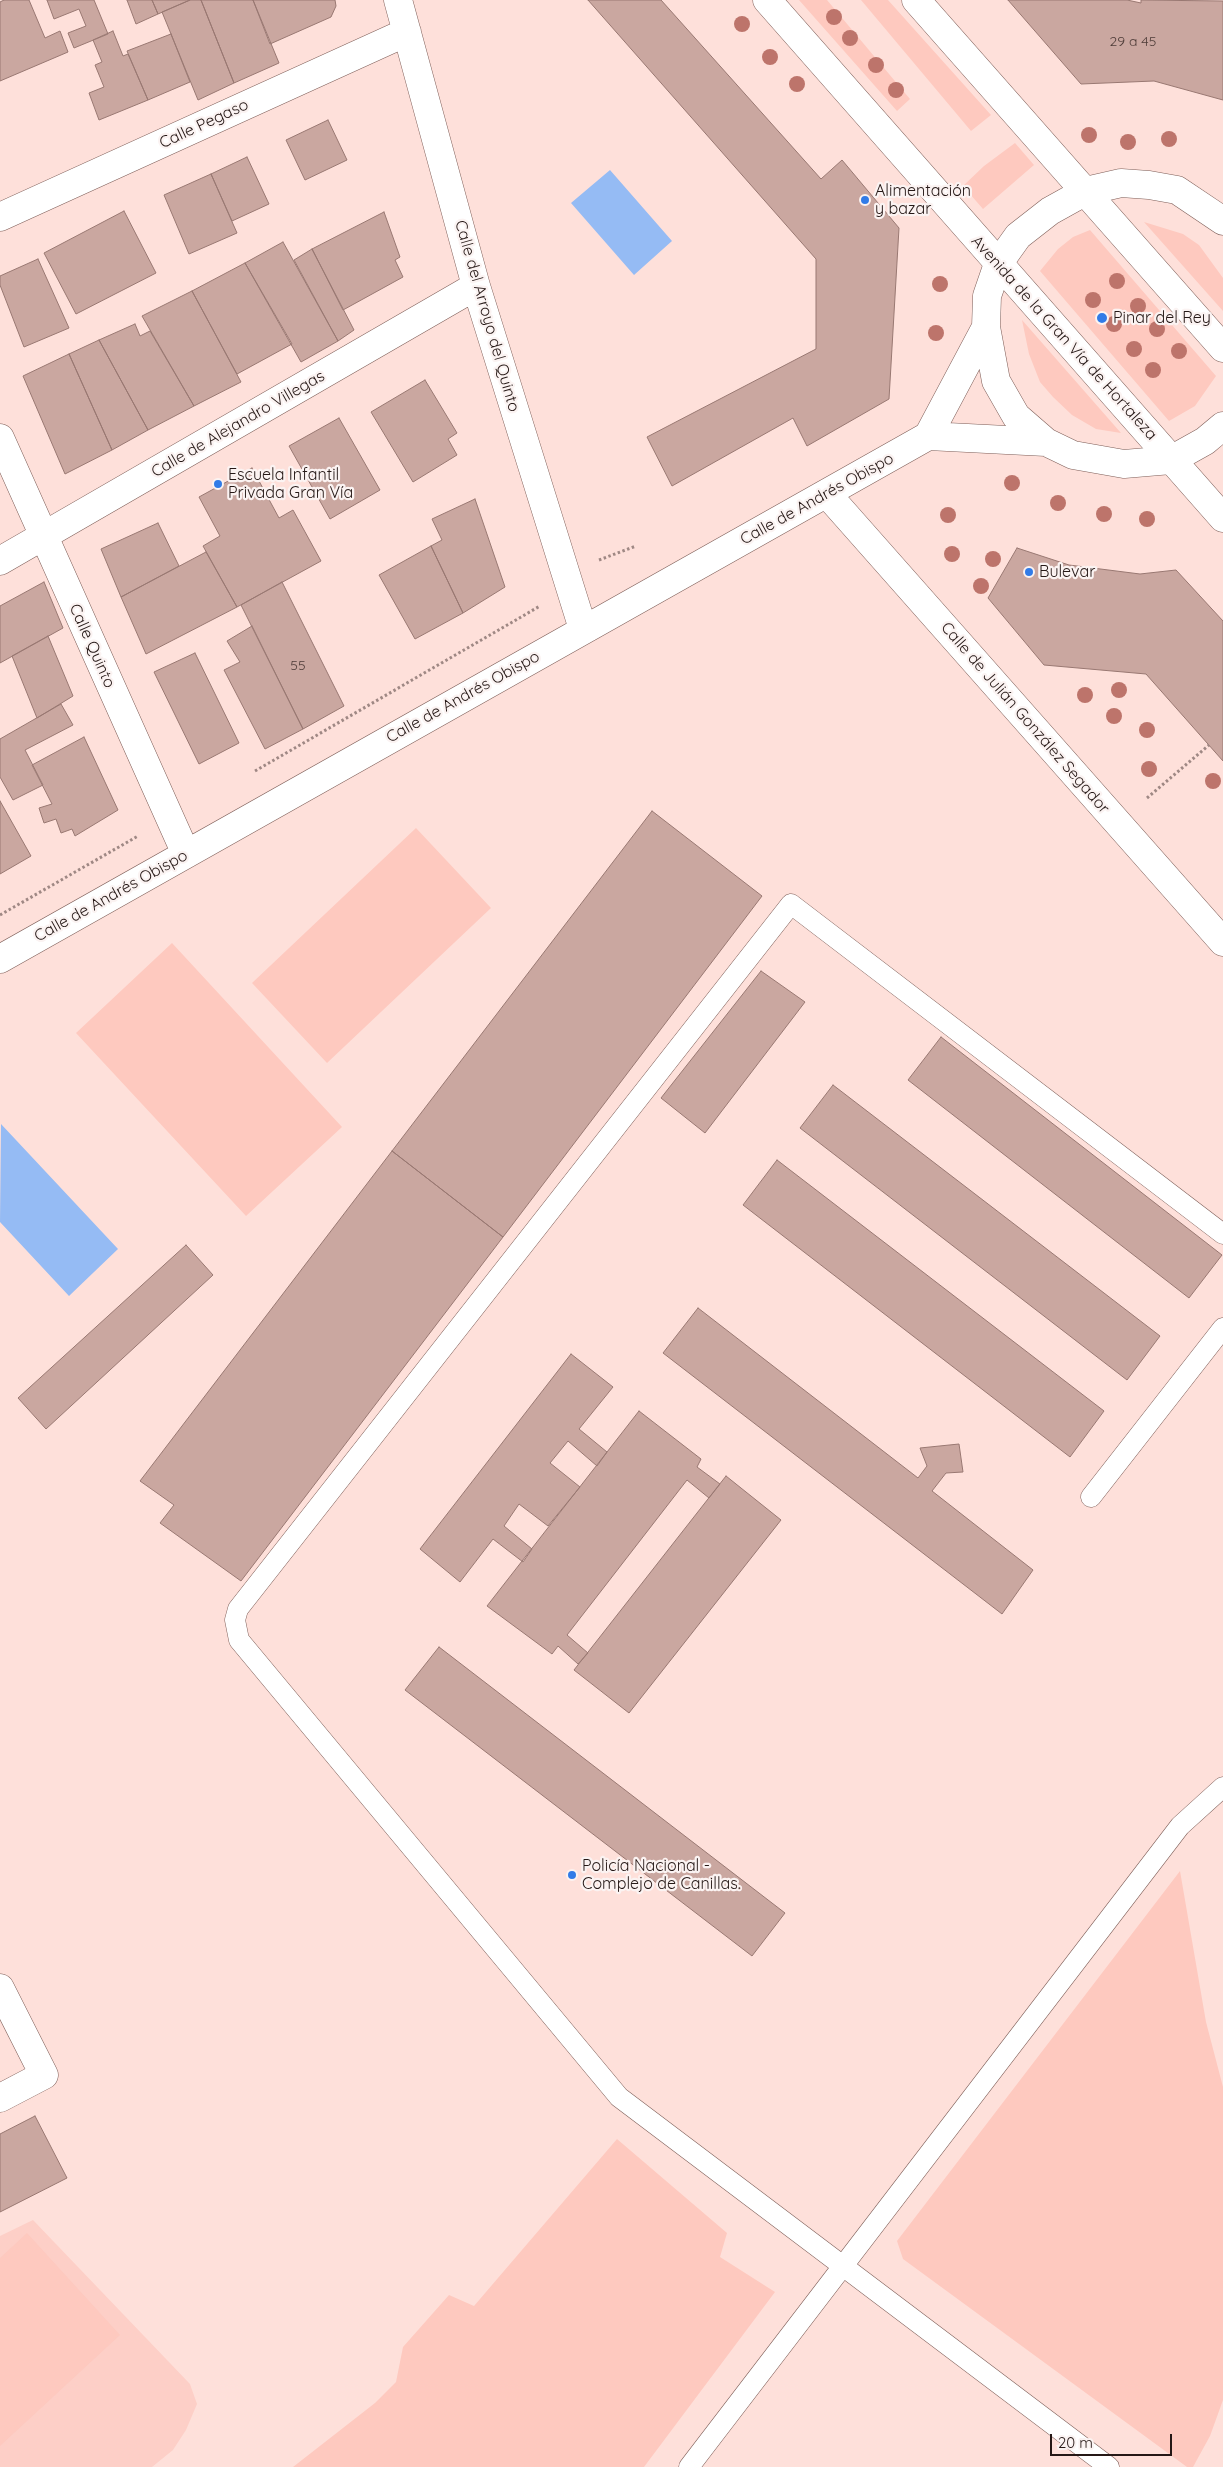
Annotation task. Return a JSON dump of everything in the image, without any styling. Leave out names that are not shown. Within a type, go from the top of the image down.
[{"type":"street","name":"Calle del Arroyo del Quinto","points":[[398,0],[476,286],[583,630]]},
{"type":"street","name":"Avenida de la Gran Vía de Hortaleza","points":[[767,0],[1223,518]]},
{"type":"street","points":[[916,0],[1223,348]]},
{"type":"street","name":"Calle Pegaso","points":[[0,218],[407,32]]},
{"type":"street","points":[[1223,221],[1177,190],[1121,183],[1086,191],[1050,211],[1018,236],[998,264],[987,296],[986,327],[996,381],[1016,416],[1046,442],[1073,455],[1124,464],[1171,460],[1205,441],[1223,426]]},
{"type":"street","name":"Calle de Alejandro Villegas","points":[[0,561],[476,286]]},
{"type":"street","points":[[986,327],[928,436],[1046,442]]},
{"type":"street","name":"Calle de Andrés Obispo","points":[[0,959],[928,436]]},
{"type":"street","name":"Calle Quinto","points":[[0,438],[186,854]]},
{"type":"street","name":"Calle de Julián González Segador","points":[[827,494],[1223,942]]},
{"type":"street","points":[[0,1988],[44,2075],[0,2098]]},
{"type":"lane","points":[[1109,2467],[619,2097],[239,1640],[235,1620],[238,1609],[791,904],[1223,1234]]},
{"type":"lane","points":[[1091,1496],[1223,1328]]},
{"type":"lane","points":[[689,2467],[1180,1826],[1223,1787]]},
{"type":"path","points":[[251,774],[508,626],[540,606],[538,599]]},
{"type":"path","points":[[1147,798],[1209,745]]},
{"type":"path","points":[[0,915],[170,818]]},
{"type":"shaded area","points":[[799,0],[827,0],[910,99],[897,111]]},
{"type":"shaded area","points":[[861,0],[888,0],[991,115],[971,131]]},
{"type":"shaded area","points":[[1015,143],[1034,165],[983,209],[963,186],[984,166]]},
{"type":"shaded area","points":[[1144,222],[1183,234],[1199,245],[1223,278],[1223,311]]},
{"type":"shaded area","points":[[1090,230],[1216,376],[1195,406],[1169,421],[1040,271],[1058,249],[1073,237]]},
{"type":"shaded area","points":[[1022,320],[1121,433],[1096,429],[1072,415],[1053,397],[1040,382],[1029,354]]},
{"type":"shaded area","points":[[416,828],[491,908],[327,1063],[252,983]]},
{"type":"shaded area","points":[[172,943],[342,1127],[246,1216],[76,1033]]},
{"type":"shaded area","points":[[1180,1871],[1206,2022],[1223,2087],[1223,2400],[1210,2436],[1193,2467],[1187,2467],[903,2259],[897,2241]]},
{"type":"shaded area","points":[[617,2139],[727,2233],[720,2257],[775,2292],[644,2467],[293,2467],[375,2403],[396,2382],[403,2347],[449,2295],[474,2306]]},
{"type":"shaded area","points":[[33,2220],[190,2384],[197,2404],[186,2430],[173,2450],[152,2467],[0,2467],[0,2236]]},
{"type":"shaded area","points":[[27,2233],[120,2335],[0,2446],[0,2258]]},
{"type":"water","points":[[610,170],[672,241],[634,275],[571,203]]},
{"type":"water","points":[[1,1124],[118,1249],[69,1296],[0,1222]]},
{"type":"building","points":[[4,0],[29,0],[45,38],[60,31],[68,52],[0,81],[0,2]]},
{"type":"building","points":[[47,0],[94,0],[108,34],[74,48],[68,33],[86,26],[79,9],[54,19]]},
{"type":"building","points":[[127,0],[152,0],[158,14],[136,24]]},
{"type":"building","points":[[152,0],[190,0],[158,14]]},
{"type":"building","points":[[190,0],[201,0],[234,83],[198,100],[162,12]]},
{"type":"building","points":[[201,0],[253,0],[279,63],[234,83]]},
{"type":"building","points":[[253,0],[335,0],[336,6],[331,17],[270,44]]},
{"type":"building","points":[[588,0],[661,0],[821,179],[842,160],[899,228],[889,399],[807,446],[793,418],[672,486],[647,437],[816,349],[816,259]]},
{"type":"building","points":[[1008,0],[1127,0],[1141,3],[1141,0],[1223,1],[1223,100],[1154,81],[1081,84]]},
{"type":"building","points":[[113,31],[123,56],[128,54],[148,100],[99,120],[89,93],[104,87],[95,65],[102,62],[93,40]]},
{"type":"building","points":[[171,34],[190,82],[148,100],[127,51]]},
{"type":"building","points":[[328,120],[347,160],[305,180],[286,140]]},
{"type":"building","points":[[247,157],[269,204],[232,221],[211,174]]},
{"type":"building","points":[[211,174],[237,233],[189,254],[164,195]]},
{"type":"building","points":[[124,211],[156,273],[76,314],[44,253]]},
{"type":"building","points":[[384,212],[400,257],[395,260],[403,277],[343,310],[312,249]]},
{"type":"building","points":[[283,242],[338,341],[301,362],[245,263]]},
{"type":"building","points":[[312,249],[354,330],[338,341],[294,260]]},
{"type":"building","points":[[38,259],[69,328],[24,347],[0,285],[0,276]]},
{"type":"building","points":[[245,263],[292,344],[237,374],[192,291]]},
{"type":"building","points":[[192,291],[241,382],[194,406],[142,316]]},
{"type":"building","points":[[135,324],[140,336],[150,331],[194,406],[148,430],[99,340]]},
{"type":"building","points":[[99,340],[148,430],[112,450],[69,354]]},
{"type":"building","points":[[69,354],[112,450],[65,474],[23,376]]},
{"type":"building","points":[[425,380],[457,433],[448,439],[457,455],[413,482],[371,412]]},
{"type":"building","points":[[339,418],[380,490],[330,519],[289,446]]},
{"type":"building","points":[[252,468],[279,518],[293,510],[321,561],[237,607],[203,546],[220,536],[199,497]]},
{"type":"building","points":[[475,499],[505,587],[463,613],[431,546],[442,540],[432,519]]},
{"type":"building","points":[[158,523],[179,566],[121,597],[101,549]]},
{"type":"building","points":[[431,546],[463,613],[415,639],[379,575]]},
{"type":"building","points":[[1017,548],[1069,565],[1140,574],[1176,570],[1223,621],[1223,761],[1146,674],[1044,665],[988,598]]},
{"type":"building","points":[[206,552],[237,607],[146,654],[121,597]]},
{"type":"building","points":[[44,582],[63,628],[0,663],[0,606]]},
{"type":"building","points":[[282,582],[344,706],[303,729],[241,605]]},
{"type":"building","points":[[252,626],[303,729],[265,749],[224,670],[240,662],[227,641]]},
{"type":"building","points":[[48,636],[73,696],[37,718],[12,656]]},
{"type":"building","points":[[195,653],[239,743],[199,764],[154,672]]},
{"type":"building","points":[[61,704],[73,725],[25,750],[43,785],[13,800],[0,777],[0,739]]},
{"type":"building","points":[[84,737],[118,810],[75,836],[72,829],[61,833],[56,819],[44,823],[39,808],[52,804],[32,765]]},
{"type":"building","points":[[0,801],[31,856],[0,874]]},
{"type":"building","points":[[652,811],[762,896],[503,1237],[392,1151]]},
{"type":"building","points":[[761,971],[805,1002],[705,1133],[661,1098]]},
{"type":"building","points":[[941,1037],[1222,1255],[1189,1298],[908,1080]]},
{"type":"building","points":[[833,1085],[1160,1336],[1127,1380],[800,1128]]},
{"type":"building","points":[[392,1151],[503,1237],[241,1581],[160,1523],[174,1505],[140,1481]]},
{"type":"building","points":[[777,1160],[1104,1411],[1070,1457],[743,1205]]},
{"type":"building","points":[[186,1245],[213,1275],[46,1429],[18,1398]]},
{"type":"building","points":[[698,1308],[918,1478],[927,1466],[920,1448],[959,1444],[963,1472],[946,1473],[932,1491],[1033,1570],[1002,1614],[663,1353]]},
{"type":"building","points":[[571,1354],[613,1387],[579,1429],[607,1452],[597,1466],[568,1441],[550,1463],[580,1487],[548,1526],[519,1504],[504,1526],[532,1549],[523,1562],[493,1539],[460,1582],[420,1549]]},
{"type":"building","points":[[639,1411],[701,1459],[697,1467],[720,1484],[709,1498],[687,1480],[567,1635],[588,1653],[578,1664],[558,1646],[552,1654],[487,1606]]},
{"type":"building","points":[[726,1476],[781,1520],[629,1713],[574,1670]]},
{"type":"building","points":[[439,1647],[785,1913],[752,1956],[405,1690]]},
{"type":"building","points":[[35,2116],[67,2178],[0,2212],[0,2134]]},
{"type":"place","name":"Alimentación y bazar","points":[[865,200]]},
{"type":"place","name":"Pinar del Rey","points":[[1102,318]]},
{"type":"place","name":"Escuela Infantil Privada Gran Vía","points":[[218,484]]},
{"type":"place","name":"Bulevar","points":[[1029,572]]},
{"type":"place","name":"Policía Nacional - Complejo de Canillas.","points":[[572,1875]]}]
